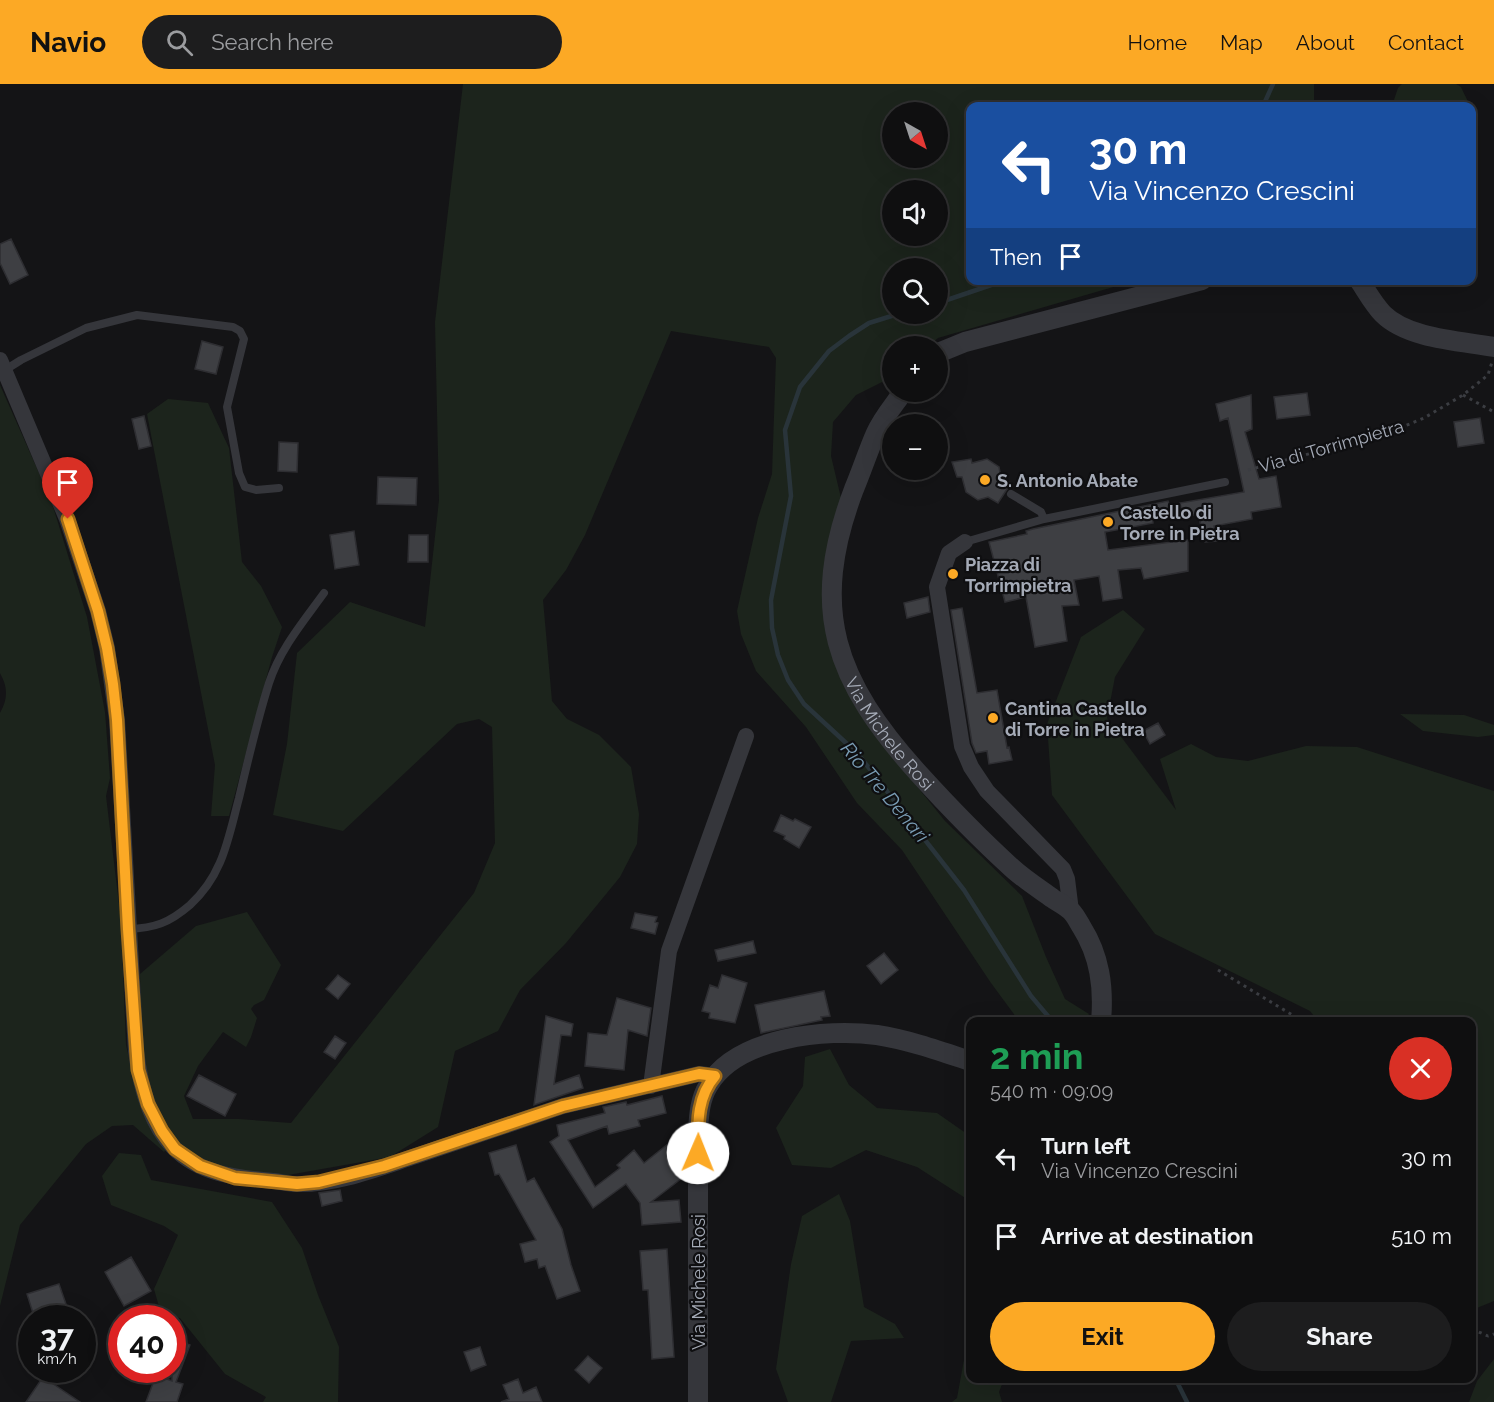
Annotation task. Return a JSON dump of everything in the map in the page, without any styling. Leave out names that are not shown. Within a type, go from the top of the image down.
[{"type":"street","points":[[948,349],[965,342],[1183,285]]},
{"type":"street","points":[[1363,285],[1384,315],[1399,326],[1423,335],[1494,347]]},
{"type":"street","points":[[3,365],[68,519],[98,611],[107,648],[117,720],[136,1051],[148,1104],[162,1131],[175,1149],[193,1163],[217,1173],[255,1181],[297,1184],[345,1177],[384,1166],[563,1106],[699,1074],[715,1076]]},
{"type":"street","name":"Via Michele Rosi","points":[[896,402],[877,431],[850,501],[836,548],[831,585],[836,632],[842,657],[854,687],[890,742],[953,812],[1023,878],[1071,910],[1084,930],[1098,963],[1102,979],[1101,1017]]},
{"type":"street","points":[[965,543],[949,553],[937,587],[962,746],[970,767],[987,791],[1060,864],[1067,879],[1071,910]]},
{"type":"street","points":[[651,1086],[669,951],[746,736]]},
{"type":"street","name":"Via Michele Rosi","points":[[698,1402],[698,1130],[703,1097],[715,1076],[733,1061],[760,1047],[787,1039],[828,1034],[859,1034],[896,1038],[966,1060]]},
{"type":"lane","points":[[3,365],[21,360],[86,328],[137,315],[233,327],[240,331],[244,339],[227,407],[238,473],[245,487],[256,490],[279,488]]},
{"type":"lane","points":[[965,543],[1044,519],[1225,482]]},
{"type":"lane","points":[[1011,494],[1041,512],[1044,519]]},
{"type":"lane","points":[[128,929],[146,928],[165,923],[198,897],[215,876],[225,852],[274,671],[291,639],[324,593]]},
{"type":"path","name":"Via di Torrimpietra","points":[[1248,470],[1388,433],[1424,418],[1463,394],[1488,375],[1494,357]]},
{"type":"path","points":[[1463,394],[1494,412]]},
{"type":"path","points":[[1218,970],[1296,1017]]},
{"type":"path","points":[[1476,1331],[1488,1336],[1494,1334]]},
{"type":"shaded area","points":[[463,84],[1314,84],[1314,102],[966,102],[966,285],[1120,285],[945,336],[882,336],[882,382],[856,395],[833,422],[831,456],[841,498],[823,576],[825,630],[836,664],[873,732],[945,821],[1022,896],[1065,999],[1089,1014],[1087,1017],[1016,1017],[902,850],[857,803],[806,727],[756,671],[741,634],[737,611],[758,518],[772,474],[776,358],[769,347],[671,331],[585,535],[566,570],[543,600],[552,701],[567,719],[599,735],[631,767],[639,814],[637,844],[620,877],[566,943],[520,990],[498,1031],[455,1051],[438,1127],[390,1157],[271,1178],[219,1168],[181,1150],[161,1124],[142,1070],[140,974],[196,926],[247,912],[281,965],[264,1000],[251,1009],[257,1018],[246,1047],[223,1032],[198,1066],[184,1096],[193,1119],[239,1119],[291,1123],[474,893],[495,843],[492,727],[479,719],[457,724],[343,831],[273,815],[287,744],[297,653],[350,602],[425,627],[439,500],[435,322]]},
{"type":"shaded area","points":[[1402,84],[1456,84],[1461,87],[1468,102],[1393,102],[1398,88]]},
{"type":"shaded area","points":[[0,385],[51,500],[87,617],[105,712],[110,778],[106,796],[121,921],[126,1045],[133,1076],[168,1147],[164,1152],[133,1125],[112,1126],[86,1144],[20,1225],[0,1306],[0,713],[6,693],[0,673]]},
{"type":"shaded area","points":[[168,399],[208,403],[229,448],[242,562],[261,586],[282,627],[229,816],[211,816],[215,765],[147,414]]},
{"type":"shaded area","points":[[1123,610],[1145,629],[1115,677],[1107,718],[1176,810],[1160,759],[1191,744],[1216,757],[1248,761],[1306,746],[1357,747],[1494,791],[1494,1301],[1476,1308],[1476,1017],[1315,1017],[1310,1011],[1155,934],[1052,795],[1047,724],[1081,637]]},
{"type":"shaded area","points":[[1400,714],[1464,715],[1494,725],[1494,735],[1478,737],[1423,731]]},
{"type":"shaded area","points":[[830,1049],[849,1085],[877,1108],[937,1113],[966,1133],[966,1198],[917,1167],[866,1150],[831,1168],[792,1165],[776,1128],[803,1086],[805,1057]]},
{"type":"shaded area","points":[[119,1153],[141,1155],[151,1180],[272,1202],[302,1248],[339,1347],[338,1402],[263,1402],[266,1397],[225,1374],[186,1325],[186,1305],[159,1305],[154,1289],[178,1235],[164,1226],[111,1205],[102,1176]]},
{"type":"shaded area","points":[[839,1194],[850,1221],[864,1307],[895,1324],[904,1338],[851,1341],[831,1402],[788,1402],[776,1369],[791,1264],[802,1216]]},
{"type":"shaded area","points":[[966,1349],[966,1383],[1002,1383],[999,1392],[1002,1402],[952,1402],[957,1398]]},
{"type":"shaded area","points":[[1494,1359],[1494,1402],[1469,1402],[1477,1381]]},
{"type":"building","points":[[11,239],[28,275],[10,284],[0,263],[0,244]]},
{"type":"building","points":[[202,341],[223,347],[216,374],[195,369]]},
{"type":"building","points":[[1307,393],[1310,415],[1277,419],[1274,397]]},
{"type":"building","points":[[1251,395],[1252,429],[1245,432],[1259,479],[1276,476],[1281,507],[1251,512],[1252,519],[1214,526],[1217,541],[1205,542],[1198,514],[1183,517],[1180,503],[1244,492],[1228,418],[1220,421],[1216,404]]},
{"type":"building","points":[[144,416],[151,446],[139,449],[132,419]]},
{"type":"building","points":[[1480,418],[1484,443],[1458,447],[1454,422]]},
{"type":"building","points":[[279,442],[298,443],[297,472],[278,471]]},
{"type":"building","name":"S. Antonio Abate","points":[[971,459],[972,463],[987,459],[999,467],[1001,478],[1011,483],[998,503],[988,497],[978,500],[966,492],[962,477],[957,477],[952,462]]},
{"type":"building","points":[[378,477],[417,478],[416,505],[377,504]]},
{"type":"building","name":"Castello di Torre in Pietra","points":[[1168,501],[1172,514],[1152,518],[1153,523],[1105,532],[1108,550],[1188,540],[1188,571],[1144,579],[1141,568],[1118,570],[1122,598],[1103,601],[1099,576],[1074,580],[1079,605],[1062,606],[1067,641],[1035,647],[1026,597],[1005,602],[989,542],[1027,534],[1026,531],[1033,529]]},
{"type":"building","points":[[354,531],[359,565],[335,569],[330,535]]},
{"type":"building","points":[[409,535],[428,535],[428,562],[408,562]]},
{"type":"building","points":[[928,597],[930,612],[907,618],[904,603]]},
{"type":"building","points":[[962,608],[977,693],[997,690],[1007,748],[1009,747],[1012,760],[989,764],[987,751],[976,753],[972,743],[951,610]]},
{"type":"building","points":[[1158,723],[1165,735],[1150,744],[1143,731]]},
{"type":"building","points":[[781,815],[811,827],[799,848],[784,839],[785,836],[774,831]]},
{"type":"building","points":[[635,913],[657,917],[655,934],[631,928]]},
{"type":"building","points":[[753,941],[756,953],[718,961],[715,950]]},
{"type":"building","points":[[884,953],[898,970],[881,984],[867,966]]},
{"type":"building","points":[[338,975],[350,984],[338,999],[326,989]]},
{"type":"building","points":[[722,975],[747,983],[735,1023],[709,1018],[710,1013],[702,1011],[710,985],[718,988]]},
{"type":"building","points":[[824,991],[830,1016],[821,1017],[822,1020],[761,1033],[755,1005]]},
{"type":"building","points":[[617,998],[651,1008],[647,1036],[628,1030],[624,1070],[585,1066],[588,1033],[607,1035]]},
{"type":"building","points":[[546,1016],[573,1024],[571,1036],[561,1035],[554,1084],[579,1075],[583,1088],[534,1105]]},
{"type":"building","points":[[335,1036],[346,1043],[335,1059],[324,1052]]},
{"type":"building","points":[[199,1075],[236,1094],[225,1116],[187,1096]]},
{"type":"building","points":[[662,1096],[666,1113],[638,1120],[640,1126],[609,1134],[607,1126],[568,1140],[595,1187],[620,1168],[617,1165],[634,1150],[644,1163],[678,1136],[686,1148],[686,1175],[651,1202],[679,1200],[681,1222],[642,1225],[640,1203],[626,1184],[593,1208],[550,1142],[559,1136],[557,1125],[605,1113],[603,1107],[626,1102],[627,1105]]},
{"type":"building","points":[[516,1145],[527,1182],[534,1178],[562,1229],[580,1291],[557,1299],[545,1266],[539,1268],[537,1259],[525,1262],[520,1244],[536,1240],[499,1174],[495,1175],[489,1153]]},
{"type":"building","points":[[340,1190],[342,1201],[322,1206],[319,1193]]},
{"type":"building","points":[[667,1249],[674,1357],[652,1359],[648,1290],[643,1290],[640,1251]]},
{"type":"building","points":[[131,1257],[151,1291],[123,1305],[105,1272]]},
{"type":"building","points":[[59,1284],[66,1305],[30,1305],[27,1294]]},
{"type":"building","points":[[186,1344],[190,1345],[186,1356]]},
{"type":"building","points":[[480,1347],[486,1365],[471,1371],[464,1352]]},
{"type":"building","points":[[588,1356],[602,1368],[589,1383],[575,1370]]},
{"type":"building","points":[[518,1379],[523,1393],[536,1387],[542,1402],[501,1402],[509,1399],[503,1385]]},
{"type":"building","points":[[39,1383],[52,1383],[80,1402],[26,1402]]},
{"type":"building","points":[[153,1383],[183,1384],[177,1402],[146,1402]]},
{"type":"waterway","name":"Rio Tre Denari","points":[[1265,102],[1273,84]]},
{"type":"waterway","name":"Rio Tre Denari","points":[[948,300],[991,285]]},
{"type":"waterway","name":"Rio Tre Denari","points":[[882,319],[869,323],[829,351],[800,387],[785,430],[791,496],[771,600],[772,628],[778,655],[788,680],[804,704],[858,754],[964,890],[1031,996],[1049,1017]]},
{"type":"waterway","name":"Rio Tre Denari","points":[[1178,1383],[1187,1402]]},
{"type":"place","name":"S. Antonio Abate","points":[[985,480]]},
{"type":"place","name":"Castello di Torre in Pietra","points":[[1108,522]]},
{"type":"place","name":"Piazza di Torrimpietra","points":[[953,574]]},
{"type":"place","name":"Cantina Castello di Torre in Pietra","points":[[993,718]]},
{"type":"route","points":[[68,519],[98,611],[113,684],[138,1070],[148,1104],[170,1144],[187,1159],[200,1166],[235,1178],[297,1184],[319,1182],[384,1166],[563,1106],[699,1074],[715,1076],[706,1089],[701,1103],[698,1153]]}]
